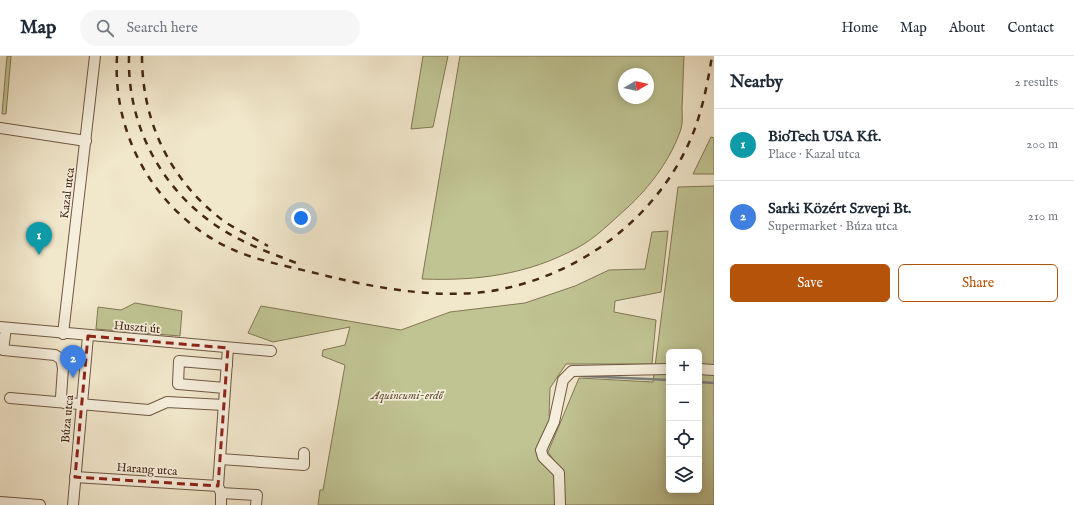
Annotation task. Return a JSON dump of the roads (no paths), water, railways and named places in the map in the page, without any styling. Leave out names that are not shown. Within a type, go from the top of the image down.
[{"type":"street","name":"Kazal utca","points":[[63,334],[95,56]]},
{"type":"street","points":[[0,128],[86,140]]},
{"type":"street","points":[[3,328],[3,350],[55,355],[61,359],[63,368],[60,392],[65,403]]},
{"type":"street","name":"Huszti út","points":[[3,328],[271,351]]},
{"type":"street","name":"Búza utca","points":[[73,505],[88,336]]},
{"type":"street","points":[[221,505],[220,459],[228,348]]},
{"type":"street","points":[[225,388],[178,384],[180,361],[227,365]]},
{"type":"street","points":[[560,505],[559,474],[543,458],[541,450],[554,422],[559,405],[563,380],[572,372],[666,369]]},
{"type":"street","points":[[702,369],[714,370]]},
{"type":"street","points":[[10,398],[150,410],[167,402],[224,406]]},
{"type":"street","points":[[220,459],[304,465],[304,453]]},
{"type":"street","name":"Harang utca","points":[[75,477],[220,490],[257,495],[256,505]]},
{"type":"street","points":[[0,502],[40,505]]},
{"type":"waterway","points":[[582,376],[666,380]]},
{"type":"waterway","points":[[702,382],[714,383]]},
{"type":"railway","points":[[117,56],[118,87],[123,117],[132,145],[146,172],[163,197],[184,218],[209,237],[236,251],[281,265],[385,288],[445,294],[484,292],[518,285],[551,274],[582,259],[611,240],[637,217],[660,191],[679,162],[694,131],[705,94],[712,56]]},
{"type":"railway","points":[[129,56],[130,82],[134,108],[142,132],[153,156],[166,177],[183,197],[202,215],[223,230],[251,245],[299,264]]},
{"type":"railway","points":[[142,56],[143,81],[147,105],[163,149],[175,170],[189,189],[225,222],[268,246]]},
{"type":"place","name":"BioTech USA Kft.","points":[[39,255]]},
{"type":"place","name":"Sarki Közért Szvepi Bt.","points":[[73,378]]},
{"type":"park label","name":"Aquincumi-erdő","points":[[407,395]]}]
